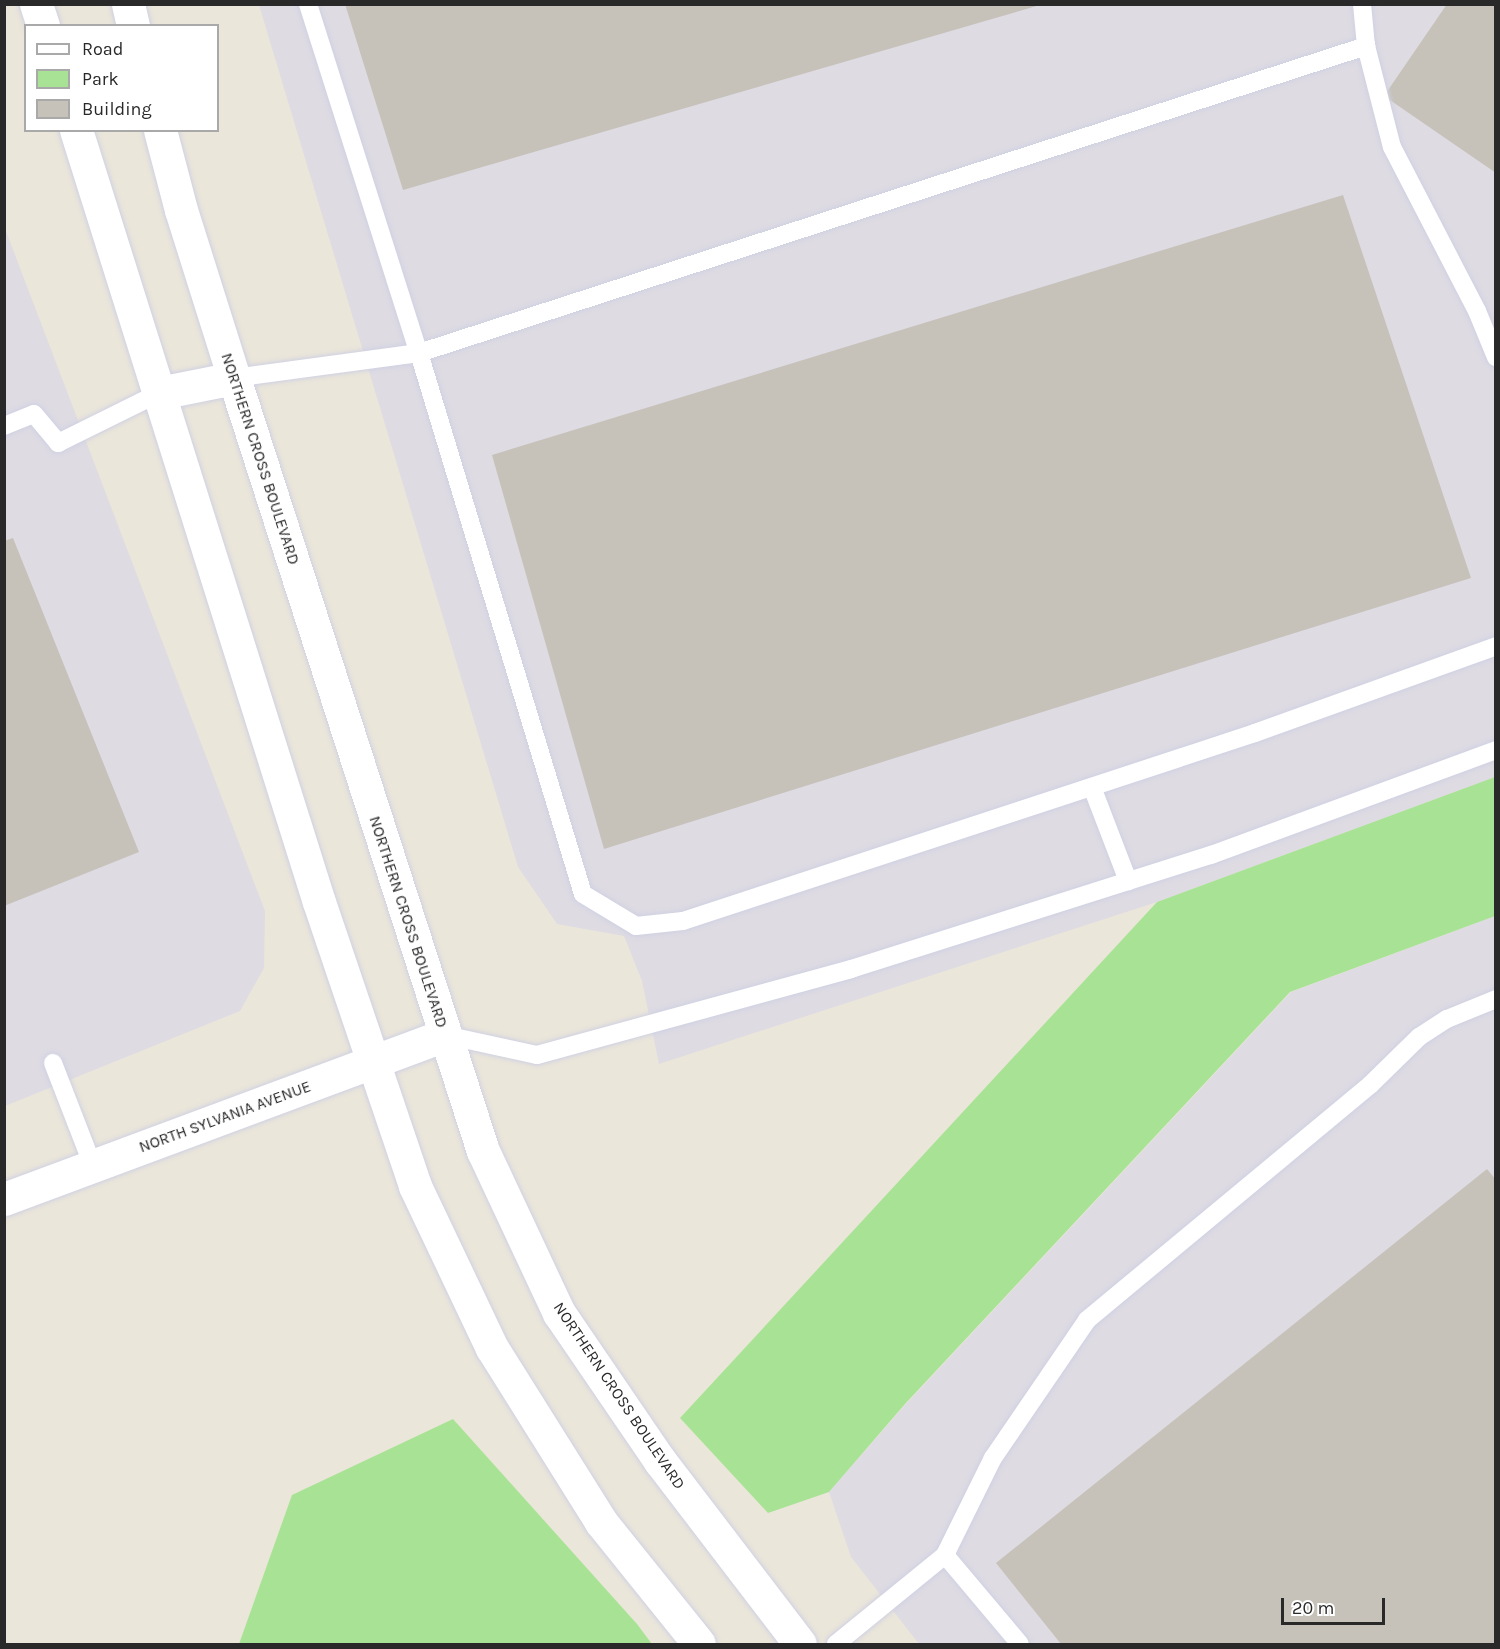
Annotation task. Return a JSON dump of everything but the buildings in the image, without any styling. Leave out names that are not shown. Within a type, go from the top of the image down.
[{"type":"street","points":[[36,4],[42,24]]},
{"type":"street","points":[[128,4],[133,24]]},
{"type":"street","points":[[77,132],[319,902],[415,1186],[492,1348],[601,1522],[699,1644]]},
{"type":"street","name":"NORTHERN CROSS BOULEVARD","points":[[161,132],[181,210],[234,378],[483,1151],[559,1312],[660,1461],[800,1644]]},
{"type":"street","points":[[159,393],[234,378]]},
{"type":"street","name":"NORTH SYLVANIA AVENUE","points":[[4,1199],[445,1035]]},
{"type":"lane","points":[[308,4],[419,353],[583,894],[636,926],[683,921],[1255,734],[1496,646]]},
{"type":"lane","points":[[1362,4],[1366,46],[1392,147],[1477,311],[1496,357]]},
{"type":"lane","points":[[234,378],[419,353],[1366,46]]},
{"type":"lane","points":[[4,426],[34,414],[58,443],[159,393]]},
{"type":"lane","points":[[445,1035],[537,1055],[851,969],[1211,855],[1496,750]]},
{"type":"lane","points":[[1092,787],[1128,881]]},
{"type":"lane","points":[[836,1644],[945,1555],[993,1458],[1087,1320],[1370,1085],[1419,1037],[1447,1019],[1496,999]]},
{"type":"lane","points":[[53,1063],[93,1166]]},
{"type":"lane","points":[[945,1555],[1020,1644]]},
{"type":"shaded area","points":[[259,5],[1495,5],[1495,777],[1157,902],[659,1064],[642,981],[624,936],[557,924],[518,867]]},
{"type":"shaded area","points":[[4,226],[265,911],[264,968],[240,1011],[5,1106]]},
{"type":"shaded area","points":[[1495,916],[1495,1644],[919,1644],[851,1557],[829,1492],[905,1405],[1291,992]]},
{"type":"green space","points":[[1495,777],[1495,916],[1290,992],[905,1404],[829,1492],[768,1513],[680,1418],[1157,902]]},
{"type":"green space","points":[[453,1419],[637,1624],[652,1644],[239,1644],[292,1495]]}]
